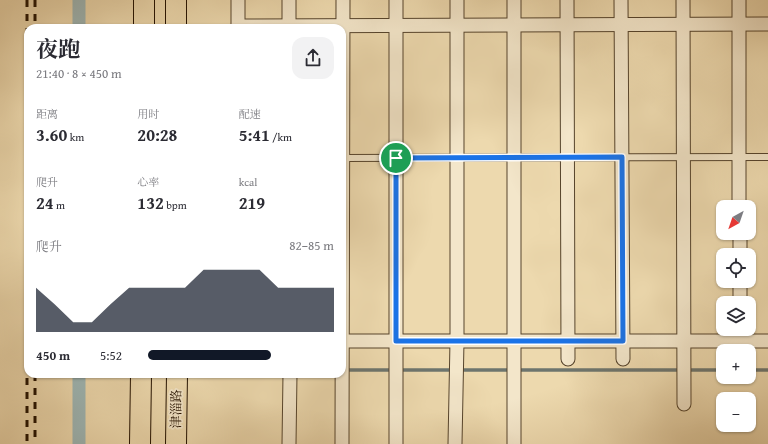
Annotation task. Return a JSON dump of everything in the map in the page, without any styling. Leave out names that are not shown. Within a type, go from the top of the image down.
[{"type":"main road","points":[[144,0],[144,24]]},
{"type":"main road","points":[[176,0],[176,24]]},
{"type":"main road","points":[[140,444],[141,378]]},
{"type":"main road","name":"津淄路","points":[[176,444],[177,378]]},
{"type":"street","points":[[238,0],[238,24]]},
{"type":"street","points":[[289,0],[289,24]]},
{"type":"street","points":[[343,0],[343,24]]},
{"type":"street","points":[[396,0],[396,444]]},
{"type":"street","points":[[455,444],[457,370],[457,0]]},
{"type":"street","points":[[514,0],[514,444]]},
{"type":"street","points":[[567,0],[568,360]]},
{"type":"street","points":[[621,0],[623,359]]},
{"type":"street","points":[[683,0],[684,404]]},
{"type":"street","points":[[739,0],[740,200]]},
{"type":"street","points":[[346,25],[768,24]]},
{"type":"street","points":[[346,340],[768,341]]},
{"type":"street","points":[[289,444],[290,378]]},
{"type":"street","points":[[342,444],[343,378]]},
{"type":"lane","points":[[346,158],[768,157]]},
{"type":"waterway","points":[[79,0],[79,24]]},
{"type":"waterway","points":[[346,370],[716,370]]},
{"type":"waterway","points":[[756,370],[768,370]]},
{"type":"waterway","points":[[79,378],[79,444]]},
{"type":"railway","points":[[27,0],[27,24]]},
{"type":"railway","points":[[35,0],[35,24]]},
{"type":"railway","points":[[27,378],[27,444]]},
{"type":"railway","points":[[35,378],[35,444]]},
{"type":"route","points":[[622,157],[623,341],[396,341],[396,158],[622,157]]}]
